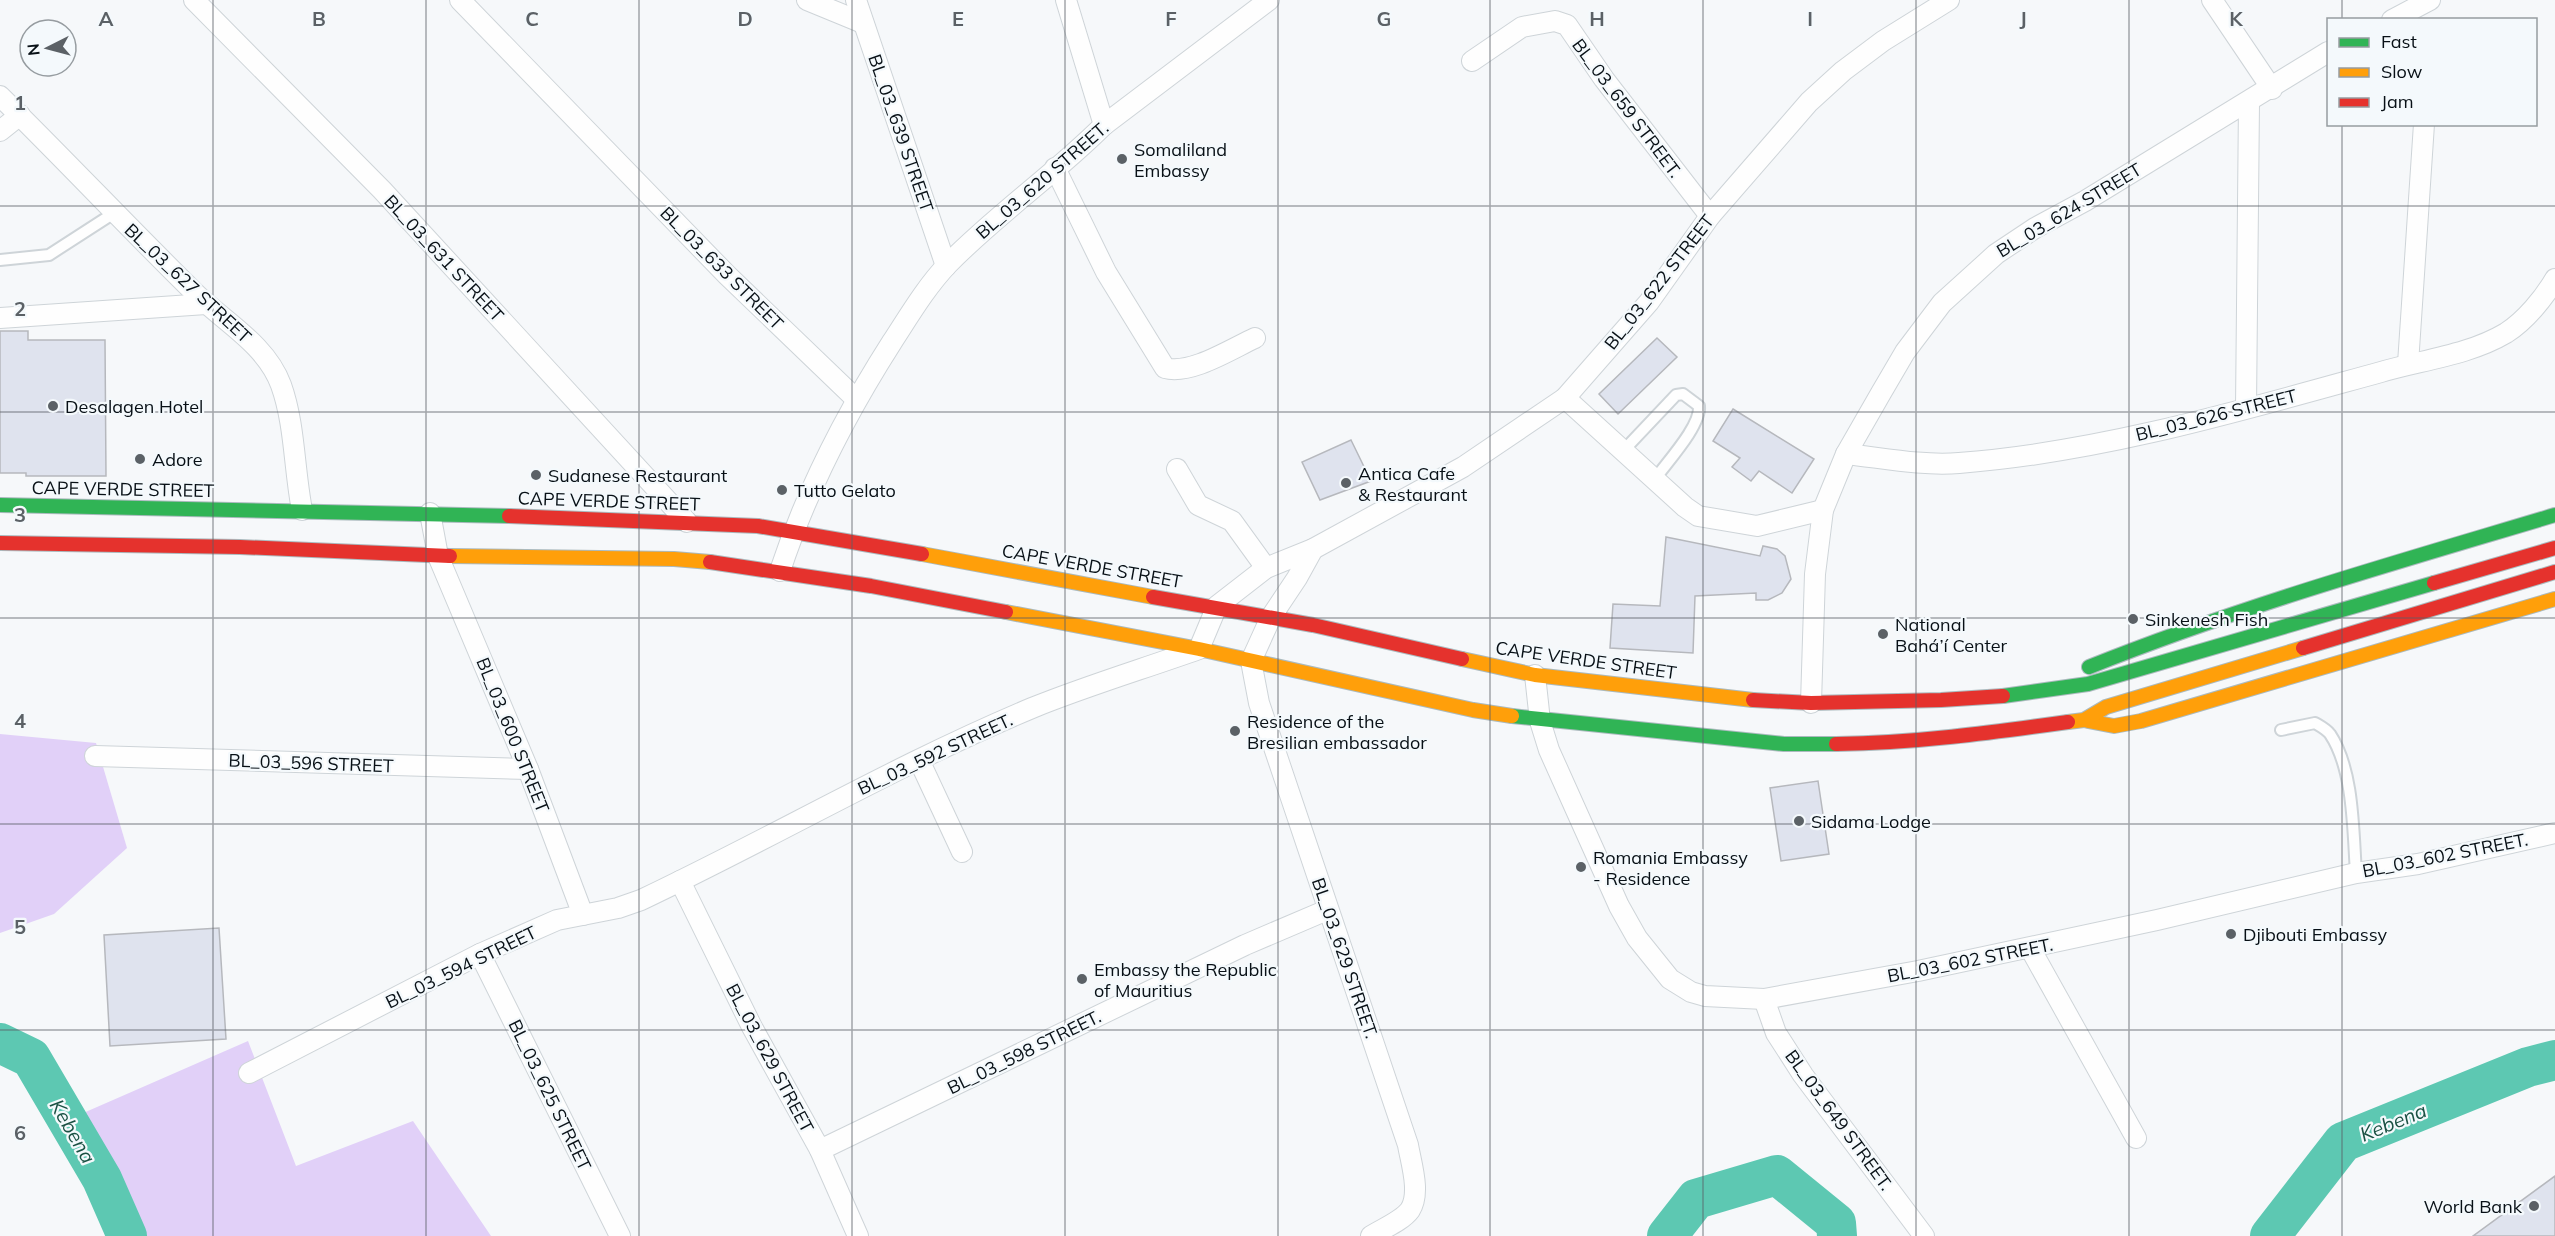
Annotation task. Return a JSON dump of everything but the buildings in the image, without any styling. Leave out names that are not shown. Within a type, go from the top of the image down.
[{"type":"main road","name":"CAPE VERDE STREET","points":[[0,505],[430,513],[687,522],[794,530],[1074,583],[1217,606],[1399,642],[1487,666],[1535,675],[1750,700],[1811,703],[1941,700],[2088,684],[2555,548]]},
{"type":"main road","points":[[2052,689],[2095,663],[2161,638],[2360,573],[2555,515]]},
{"type":"main road","points":[[0,543],[240,547],[438,556],[674,559],[780,571],[1199,649],[1473,710],[1540,721],[1784,744],[1849,744],[1947,739],[2084,720],[2114,726],[2141,721],[2555,599]]},
{"type":"main road","points":[[2084,720],[2106,707],[2555,572]]},
{"type":"street","name":"BL_03_631 STREET","points":[[194,0],[382,190],[687,522]]},
{"type":"street","name":"BL_03_633 STREET","points":[[460,0],[727,275],[856,399]]},
{"type":"street","points":[[807,0],[863,23]]},
{"type":"street","name":"BL_03_639 STREET","points":[[856,0],[946,266]]},
{"type":"street","points":[[1066,0],[1104,125]]},
{"type":"street","name":"BL_03_620 STREET.","points":[[856,399],[914,308],[946,266],[1104,125],[1269,0]]},
{"type":"street","name":"BL_03_622 STREET","points":[[1217,606],[1266,568],[1313,549],[1463,467],[1565,398],[1648,302],[1710,216],[1809,102],[1843,71],[1883,41],[1949,0]]},
{"type":"street","points":[[2212,0],[2272,89]]},
{"type":"street","points":[[2396,18],[2431,0],[2431,18]]},
{"type":"street","name":"BL_03_659 STREET.","points":[[1472,61],[1522,27],[1555,21],[1567,25],[1710,216]]},
{"type":"street","name":"BL_03_624 STREET","points":[[1811,703],[1815,574],[1823,510],[1846,454],[1905,352],[1942,303],[1996,254],[2035,228],[2085,201],[2272,89],[2327,53]]},
{"type":"street","name":"BL_03_627 STREET","points":[[0,96],[206,304],[229,321],[254,346],[280,383],[292,436],[302,510]]},
{"type":"street","points":[[2246,408],[2249,102]]},
{"type":"street","points":[[0,131],[20,115]]},
{"type":"street","points":[[2408,364],[2424,126]]},
{"type":"street","points":[[1055,168],[1106,272],[1165,368],[1177,371],[1208,360],[1255,338]]},
{"type":"street","name":"BL_03_626 STREET","points":[[1846,454],[1926,463],[2017,457],[2121,438],[2246,408],[2462,351],[2506,333],[2527,315],[2555,279]]},
{"type":"street","points":[[0,318],[206,304]]},
{"type":"street","points":[[1565,398],[1685,507],[1698,516],[1757,526],[1823,510]]},
{"type":"street","points":[[780,571],[807,498],[856,399]]},
{"type":"street","points":[[1177,469],[1198,505],[1232,521],[1266,568]]},
{"type":"street","name":"BL_03_600 STREET","points":[[430,513],[438,556],[528,769],[583,915]]},
{"type":"street","points":[[1251,661],[1271,617],[1313,549]]},
{"type":"street","points":[[1199,649],[1217,606]]},
{"type":"street","name":"BL_03_592 STREET.","points":[[680,881],[792,822],[1033,708],[1199,649]]},
{"type":"street","name":"BL_03_629 STREET.","points":[[1251,661],[1259,703],[1408,1145],[1415,1184],[1414,1199],[1410,1210],[1371,1236]]},
{"type":"street","name":"BL_03_602 STREET.","points":[[1535,675],[1540,721],[1549,750],[1619,906],[1653,960],[1670,979],[1691,992],[1723,998],[1764,999],[2030,948],[2356,873],[2418,864],[2555,833]]},
{"type":"street","name":"BL_03_596 STREET","points":[[95,756],[528,769]]},
{"type":"street","points":[[919,760],[962,852]]},
{"type":"street","name":"BL_03_594 STREET","points":[[249,1073],[480,954],[557,920],[618,908],[680,881]]},
{"type":"street","name":"BL_03_629 STREET","points":[[680,881],[752,1027],[820,1150],[858,1236]]},
{"type":"street","name":"BL_03_598 STREET.","points":[[820,1150],[1234,950],[1327,910]]},
{"type":"street","points":[[2030,948],[2136,1138]]},
{"type":"street","name":"BL_03_625 STREET","points":[[480,954],[620,1236]]},
{"type":"street","name":"BL_03_649 STREET.","points":[[1764,999],[1776,1033],[1803,1075],[1924,1236]]},
{"type":"lane","points":[[0,260],[49,255],[114,213]]},
{"type":"lane","points":[[1624,450],[1676,395],[1683,394],[1699,406],[1700,414],[1694,425],[1655,479]]},
{"type":"lane","points":[[2281,730],[2315,723],[2329,732],[2341,756],[2352,807],[2356,873]]},
{"type":"shaded area","points":[[0,734],[96,743],[127,848],[54,914],[0,933]]},
{"type":"shaded area","points":[[248,1041],[296,1166],[413,1121],[491,1236],[142,1236],[112,1165],[81,1114]]},
{"type":"waterway","name":"Kebena","points":[[0,1043],[31,1058],[102,1179],[127,1236]]},
{"type":"waterway","name":"Kebena","points":[[2270,1236],[2343,1142],[2528,1067],[2555,1060]]},
{"type":"waterway","name":"Kebena","points":[[1667,1236],[1696,1199],[1777,1175],[1836,1223],[1837,1236]]},
{"type":"traffic: fast","points":[[0,505],[509,516]]},
{"type":"traffic: fast","points":[[2089,667],[2262,604],[2555,515]]},
{"type":"traffic: fast","points":[[2003,696],[2088,684],[2434,583]]},
{"type":"traffic: fast","points":[[1512,716],[1784,744],[1836,744]]},
{"type":"traffic: slow","points":[[922,554],[1153,597]]},
{"type":"traffic: slow","points":[[450,556],[674,559],[710,562]]},
{"type":"traffic: slow","points":[[2088,721],[2114,726],[2141,721],[2555,599]]},
{"type":"traffic: slow","points":[[1006,612],[1199,649],[1473,710],[1512,716]]},
{"type":"traffic: slow","points":[[2068,722],[2084,720],[2106,707],[2303,648]]},
{"type":"traffic: slow","points":[[1462,659],[1535,675],[1753,700]]},
{"type":"traffic: jam","points":[[509,516],[758,526],[922,554]]},
{"type":"traffic: jam","points":[[0,543],[240,547],[450,556]]},
{"type":"traffic: jam","points":[[2434,583],[2555,548]]},
{"type":"traffic: jam","points":[[710,562],[871,586],[1006,612]]},
{"type":"traffic: jam","points":[[2303,648],[2555,572]]},
{"type":"traffic: jam","points":[[1153,597],[1313,625],[1462,659]]},
{"type":"traffic: jam","points":[[1753,700],[1811,703],[2003,696]]},
{"type":"traffic: jam","points":[[1836,744],[1923,740],[2068,722]]},
{"type":"place","name":"Somaliland Embassy","points":[[1122,159]]},
{"type":"place","name":"Desalagen Hotel","points":[[53,406]]},
{"type":"place","name":"Adore","points":[[140,459]]},
{"type":"place","name":"Sudanese Restaurant","points":[[536,475]]},
{"type":"place","name":"Antica Cafe & Restaurant","points":[[1346,483]]},
{"type":"place","name":"Tutto Gelato","points":[[782,490]]},
{"type":"place","name":"Sinkenesh Fish","points":[[2133,619]]},
{"type":"place","name":"National Bahá’í Center","points":[[1883,634]]},
{"type":"place","name":"Residence of the Bresilian embassador","points":[[1235,731]]},
{"type":"place","name":"Sidama Lodge","points":[[1799,821]]},
{"type":"place","name":"Romania Embassy - Residence","points":[[1581,867]]},
{"type":"place","name":"Djibouti Embassy","points":[[2231,934]]},
{"type":"place","name":"Embassy the Republic of Mauritius","points":[[1082,979]]},
{"type":"place","name":"World Bank","points":[[2534,1206]]}]
